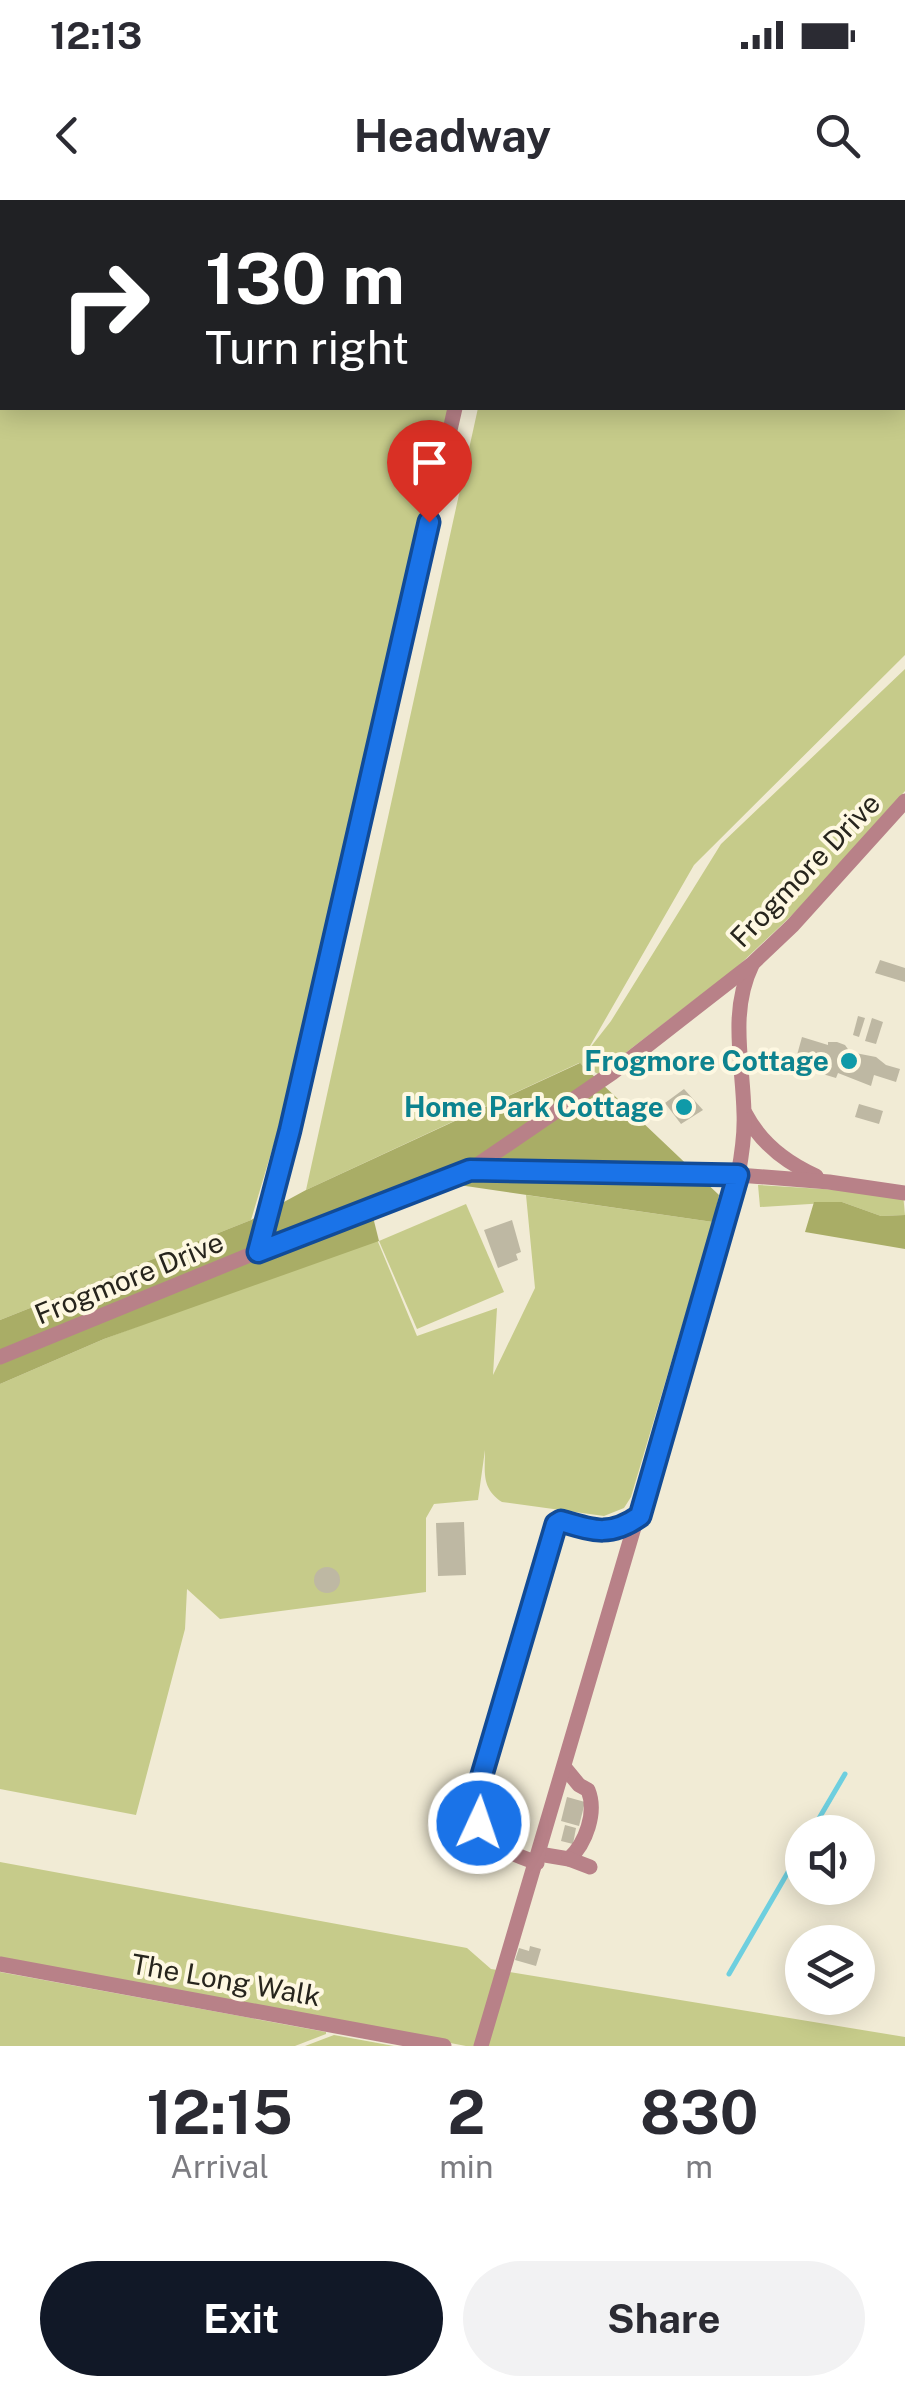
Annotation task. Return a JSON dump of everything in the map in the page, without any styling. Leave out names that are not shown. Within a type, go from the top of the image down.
[{"type":"lane","points":[[258,1252],[294,1111],[455,410]]},
{"type":"lane","name":"Frogmore Drive","points":[[0,1358],[470,1170],[612,1073],[752,964],[793,925],[905,801]]},
{"type":"lane","points":[[481,2046],[738,1175],[744,1112],[738,1036],[741,998],[752,964]]},
{"type":"lane","points":[[744,1112],[757,1133],[774,1149],[800,1169],[829,1182]]},
{"type":"lane","points":[[470,1170],[738,1175],[905,1192]]},
{"type":"lane","points":[[590,1867],[569,1859],[538,1858],[493,1846],[479,1823],[479,1785],[556,1524],[561,1521],[594,1530],[621,1530],[640,1516]]},
{"type":"lane","points":[[565,1768],[578,1785],[588,1790],[594,1804],[579,1850],[569,1859]]},
{"type":"lane","name":"The Long Walk","points":[[0,1964],[444,2046]]},
{"type":"green space","points":[[0,410],[448,410],[286,1103],[251,1220],[0,1320]]},
{"type":"green space","points":[[478,410],[905,410],[905,655],[694,865],[586,1053],[611,1021],[721,844],[905,669],[905,791],[806,902],[736,968],[598,1074],[579,1063],[306,1190]]},
{"type":"green space","points":[[580,1063],[719,1195],[713,1222],[445,1183],[372,1213],[379,1241],[104,1339],[0,1384],[0,1320],[251,1220],[306,1190]]},
{"type":"green space","points":[[758,1185],[903,1194],[905,1215],[881,1216],[842,1202],[760,1207]]},
{"type":"green space","points":[[526,1195],[713,1222],[631,1497],[624,1508],[604,1516],[502,1502],[487,1485],[485,1450],[478,1500],[434,1504],[426,1518],[426,1592],[220,1619],[187,1589],[185,1629],[136,1815],[0,1789],[0,1384],[104,1339],[376,1237],[417,1336],[497,1308],[493,1375],[535,1288]]},
{"type":"green space","points":[[814,1202],[842,1202],[881,1216],[905,1215],[905,1249],[805,1232]]},
{"type":"green space","points":[[466,1204],[504,1292],[417,1329],[379,1241]]},
{"type":"green space","points":[[0,1862],[467,1948],[491,1969],[905,2037],[905,2046],[466,2046],[0,1957]]},
{"type":"green space","points":[[0,1972],[326,2034],[295,2046],[0,2046]]},
{"type":"green space","points":[[334,2035],[394,2046],[305,2046]]},
{"type":"building","points":[[880,960],[905,968],[905,982],[875,973]]},
{"type":"building","points":[[858,1016],[865,1018],[859,1037],[853,1035]]},
{"type":"building","points":[[872,1018],[883,1022],[876,1044],[865,1041]]},
{"type":"building","name":"Frogmore Cottage","points":[[802,1037],[828,1045],[837,1042],[850,1052],[876,1057],[900,1069],[896,1082],[874,1075],[871,1086],[838,1073],[836,1078],[826,1075],[819,1071],[822,1064],[797,1055]]},
{"type":"building","name":"Home Park Cottage","points":[[684,1089],[703,1110],[681,1124],[665,1103]]},
{"type":"building","points":[[859,1104],[883,1111],[879,1124],[855,1117]]},
{"type":"building","points":[[512,1220],[521,1252],[516,1254],[518,1260],[498,1268],[484,1230]]},
{"type":"building","points":[[464,1522],[466,1575],[438,1576],[436,1523]]},
{"type":"building","points":[[327,1567],[336,1571],[340,1580],[336,1589],[327,1593],[318,1589],[314,1580],[318,1571]]},
{"type":"building","points":[[567,1797],[585,1802],[579,1826],[561,1821]]},
{"type":"building","points":[[565,1825],[576,1828],[573,1844],[561,1841]]},
{"type":"building","points":[[530,1946],[541,1949],[536,1966],[515,1960],[519,1948],[529,1951]]},
{"type":"waterway","points":[[821,1815],[845,1774]]},
{"type":"waterway","points":[[729,1974],[785,1877]]},
{"type":"place","name":"Frogmore Cottage","points":[[849,1061]]},
{"type":"place","name":"Home Park Cottage","points":[[684,1107]]},
{"type":"route","points":[[429,522],[290,1130],[258,1252],[470,1170],[738,1175],[640,1516],[621,1530],[594,1530],[561,1521],[556,1524],[479,1785],[479,1823]]}]
